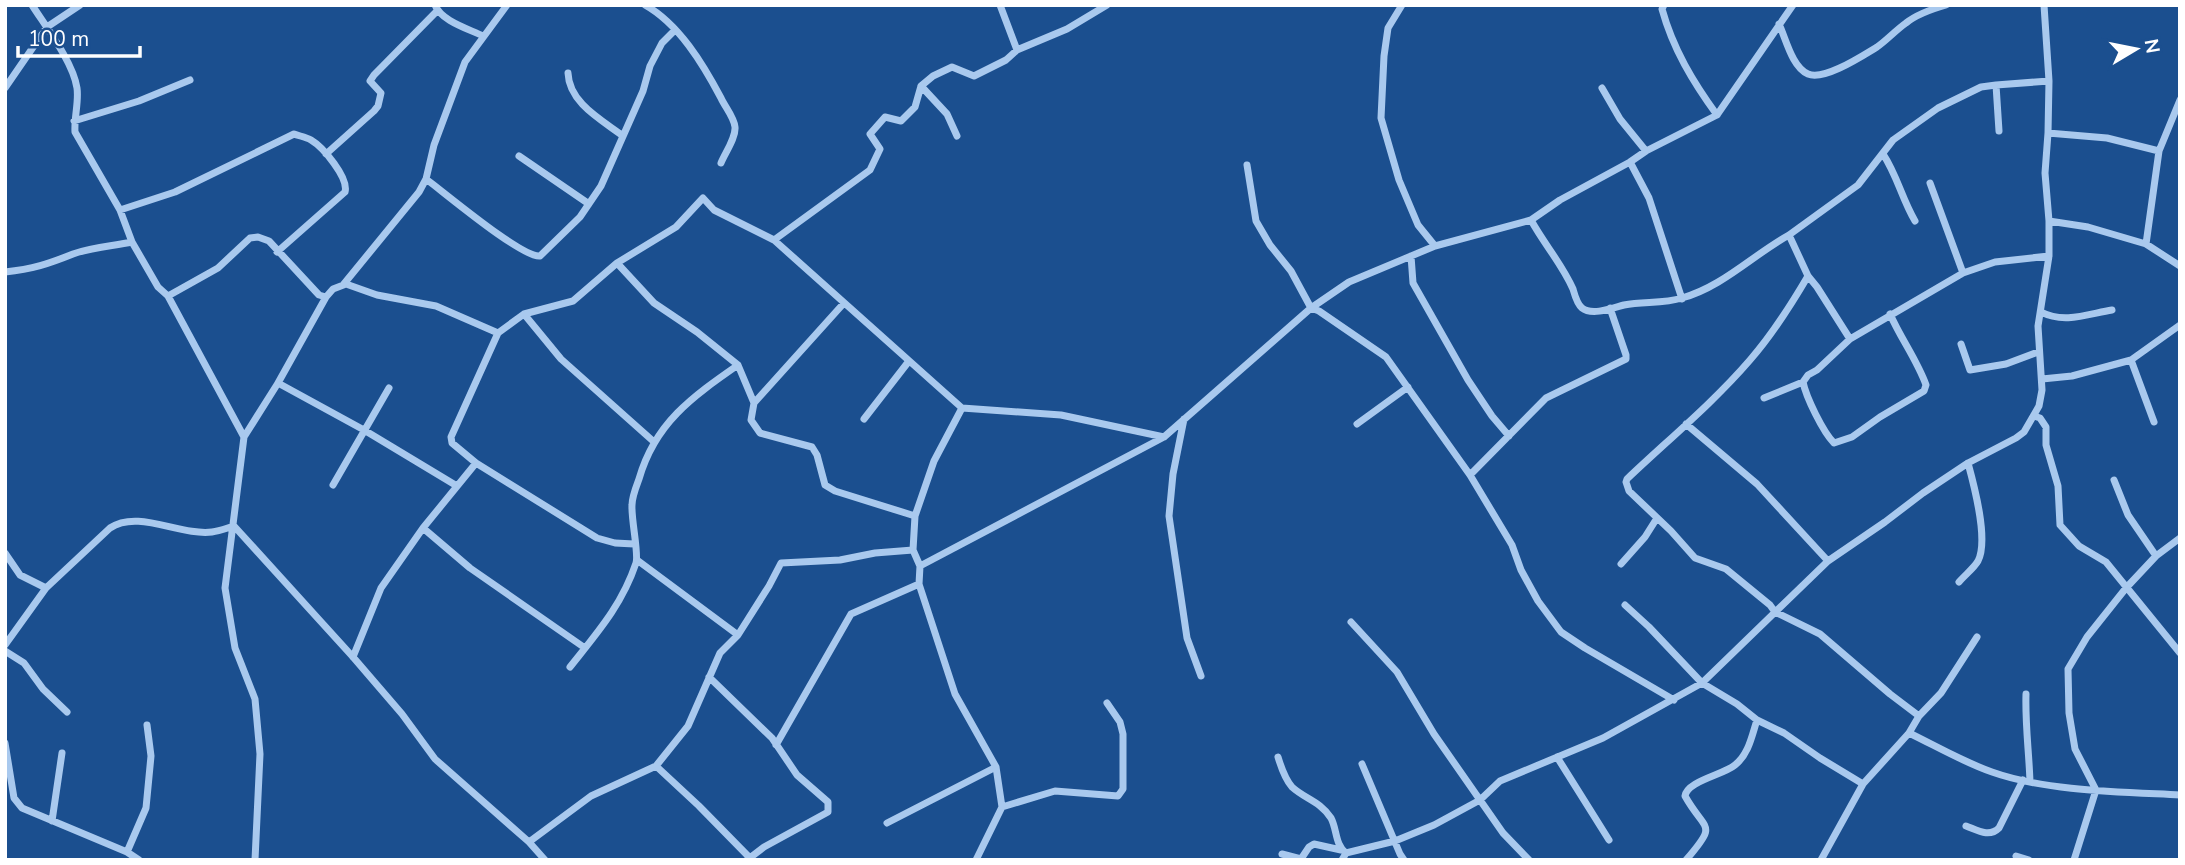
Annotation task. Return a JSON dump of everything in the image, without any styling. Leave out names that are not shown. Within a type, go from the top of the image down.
[{"type":"street","points":[[32,5],[64,54],[77,88],[75,132],[120,210],[132,242],[158,287],[168,296],[244,437]]},
{"type":"street","points":[[5,88],[47,27],[80,5]]},
{"type":"street","points":[[343,286],[419,192],[426,179],[435,145],[465,62],[507,5]]},
{"type":"street","points":[[645,5],[659,13],[675,30],[711,77],[735,126],[735,133],[721,163]]},
{"type":"street","points":[[1000,5],[1017,50]]},
{"type":"street","points":[[774,240],[870,170],[880,149],[870,134],[885,117],[901,121],[915,107],[921,86],[933,76],[952,67],[974,76],[1006,60],[1017,50],[1067,29],[1107,5]]},
{"type":"street","points":[[1402,5],[1388,28],[1381,118],[1399,180],[1418,225],[1435,246]]},
{"type":"street","points":[[1664,5],[1662,9],[1674,44],[1692,80],[1717,115]]},
{"type":"street","points":[[920,566],[1164,437],[1311,308],[1349,282],[1435,246],[1531,220],[1560,200],[1646,151],[1717,115],[1793,5]]},
{"type":"street","points":[[1779,23],[1798,65],[1807,74],[1818,76],[1828,74],[1878,46],[1908,21],[1946,5]]},
{"type":"street","points":[[1282,854],[1301,859],[1314,844],[1343,854],[1395,841],[1434,825],[1480,800],[1500,781],[1604,738],[1674,700],[1702,683],[1828,561],[1968,463],[2016,439],[2039,406],[2042,379],[2038,326],[2049,256],[2045,173],[2049,81],[2044,5]]},
{"type":"street","points":[[326,154],[378,106],[381,93],[370,81],[436,8],[454,22],[483,36]]},
{"type":"street","points":[[426,179],[500,235],[536,257],[545,252],[580,217],[601,186],[643,91],[650,66],[662,43],[675,30]]},
{"type":"street","points":[[568,73],[569,82],[583,106],[623,135]]},
{"type":"street","points":[[74,121],[139,101],[190,80]]},
{"type":"street","points":[[1531,220],[1563,271],[1583,310],[1591,312],[1632,304],[1682,299],[1746,265],[1858,185],[1893,140],[1938,108],[1981,88],[2049,81]]},
{"type":"street","points":[[1996,85],[1999,131]]},
{"type":"street","points":[[921,86],[947,114],[957,136]]},
{"type":"street","points":[[1602,88],[1620,119],[1646,151]]},
{"type":"street","points":[[2146,244],[2159,151],[2180,100]]},
{"type":"street","points":[[120,210],[175,191],[294,134],[312,140],[326,154],[344,177],[345,192],[277,252]]},
{"type":"street","points":[[2048,134],[2107,138],[2159,151]]},
{"type":"street","points":[[1883,154],[1894,170],[1905,204],[1915,221]]},
{"type":"street","points":[[519,156],[589,204]]},
{"type":"street","points":[[1630,162],[1649,198],[1682,299]]},
{"type":"street","points":[[1247,165],[1256,221],[1270,245],[1291,271],[1311,308],[1320,311],[1386,357],[1470,475],[1512,545],[1521,570],[1538,601],[1561,632],[1674,700]]},
{"type":"street","points":[[1930,183],[1963,273]]},
{"type":"street","points":[[634,544],[597,538],[476,463],[452,443],[451,437],[498,333],[524,314],[573,301],[617,263],[676,227],[703,198],[714,210],[774,240],[962,408],[1061,415],[1164,437]]},
{"type":"street","points":[[2049,221],[2088,227],[2146,244],[2180,266]]},
{"type":"street","points":[[1789,235],[1808,276],[1850,338]]},
{"type":"street","points":[[168,296],[218,268],[250,238],[257,237],[269,241],[319,295],[326,297]]},
{"type":"street","points":[[5,272],[32,270],[73,254],[132,242]]},
{"type":"street","points":[[1410,256],[1413,284],[1468,380],[1508,436]]},
{"type":"street","points":[[1764,398],[1803,383],[1808,375],[1817,370],[1850,338],[1963,273],[1995,262],[2049,256]]},
{"type":"street","points":[[617,263],[654,303],[697,332],[738,365],[754,403]]},
{"type":"street","points":[[1808,276],[1786,312],[1751,359],[1626,482],[1629,491],[1695,558],[1727,569],[1775,612],[1821,634],[1919,716]]},
{"type":"street","points":[[256,860],[260,754],[254,699],[235,648],[225,588],[244,437],[332,289],[346,284],[377,295],[436,306],[498,333]]},
{"type":"street","points":[[844,303],[754,403],[751,420],[760,433],[812,447],[817,455],[825,485],[835,491],[915,516]]},
{"type":"street","points":[[1470,475],[1546,398],[1626,359],[1610,308]]},
{"type":"street","points":[[2041,312],[2054,319],[2112,310]]},
{"type":"street","points":[[524,314],[561,359],[653,441]]},
{"type":"street","points":[[1803,383],[1805,392],[1834,443],[1852,437],[1924,391],[1926,385],[1922,374],[1890,314]]},
{"type":"street","points":[[2042,379],[2072,376],[2131,360],[2180,325]]},
{"type":"street","points":[[1961,344],[1970,370],[2006,364],[2038,352]]},
{"type":"street","points":[[2131,360],[2154,422]]},
{"type":"street","points":[[864,419],[909,361]]},
{"type":"street","points":[[570,667],[613,614],[637,560],[632,504],[653,441],[694,396],[738,365]]},
{"type":"street","points":[[278,383],[364,430],[457,486]]},
{"type":"street","points":[[1357,424],[1408,387]]},
{"type":"street","points":[[333,485],[389,388]]},
{"type":"street","points":[[962,408],[934,461],[915,516],[913,550],[920,566],[919,584],[955,694],[996,767],[1002,807],[976,860]]},
{"type":"street","points":[[2034,416],[2040,418],[2046,427],[2046,444],[2058,486],[2060,525],[2079,546],[2106,562],[2180,653]]},
{"type":"street","points":[[1184,419],[1173,474],[1169,516],[1187,638],[1201,676]]},
{"type":"street","points":[[1686,424],[1757,484],[1828,561]]},
{"type":"street","points":[[353,657],[381,588],[423,528],[476,463]]},
{"type":"street","points":[[1959,582],[1979,560],[1981,541],[1979,501],[1968,463]]},
{"type":"street","points":[[2114,480],[2128,515],[2156,556]]},
{"type":"street","points":[[1621,564],[1645,537],[1657,518]]},
{"type":"street","points":[[5,645],[46,588],[119,522],[134,521],[211,533],[234,526]]},
{"type":"street","points":[[234,526],[402,714],[435,760],[529,842],[545,860]]},
{"type":"street","points":[[423,528],[479,574],[585,648]]},
{"type":"street","points":[[2074,860],[2096,790],[2075,749],[2069,713],[2068,669],[2087,637],[2126,588],[2156,556],[2180,538]]},
{"type":"street","points":[[529,842],[590,796],[656,766],[688,726],[720,653],[738,635],[781,563],[840,561],[875,553],[913,550]]},
{"type":"street","points":[[5,553],[20,575],[46,588]]},
{"type":"street","points":[[637,560],[738,635]]},
{"type":"street","points":[[776,745],[851,614],[919,584]]},
{"type":"street","points":[[1625,605],[1649,626],[1702,683],[1737,704],[1757,720],[1784,733],[1863,784]]},
{"type":"street","points":[[1351,622],[1397,673],[1434,734],[1503,833],[1529,860]]},
{"type":"street","points":[[1821,860],[1863,784],[1941,693],[1977,637]]},
{"type":"street","points":[[5,651],[24,663],[43,689],[67,712]]},
{"type":"street","points":[[656,766],[699,806],[749,859],[764,847],[828,811],[828,802],[797,775],[772,738],[709,677]]},
{"type":"street","points":[[1966,826],[1988,834],[1994,833],[2026,781],[2029,750],[2025,727],[2026,694]]},
{"type":"street","points":[[1002,807],[1055,791],[1118,796],[1123,789],[1123,734],[1120,722],[1107,703]]},
{"type":"street","points":[[1686,860],[1704,839],[1706,830],[1685,796],[1685,790],[1737,764],[1747,751],[1757,720]]},
{"type":"street","points":[[127,852],[146,808],[152,756],[147,725]]},
{"type":"street","points":[[1909,733],[1992,772],[2026,781],[2096,790],[2180,795]]},
{"type":"street","points":[[5,743],[14,798],[22,808],[127,852],[139,860]]},
{"type":"street","points":[[52,821],[62,753]]},
{"type":"street","points":[[1278,757],[1291,786],[1321,806],[1331,819],[1343,854]]},
{"type":"street","points":[[1557,757],[1609,840]]},
{"type":"street","points":[[1362,764],[1404,860]]},
{"type":"street","points":[[887,823],[996,767]]},
{"type":"street","points":[[2016,856],[2029,860]]}]
